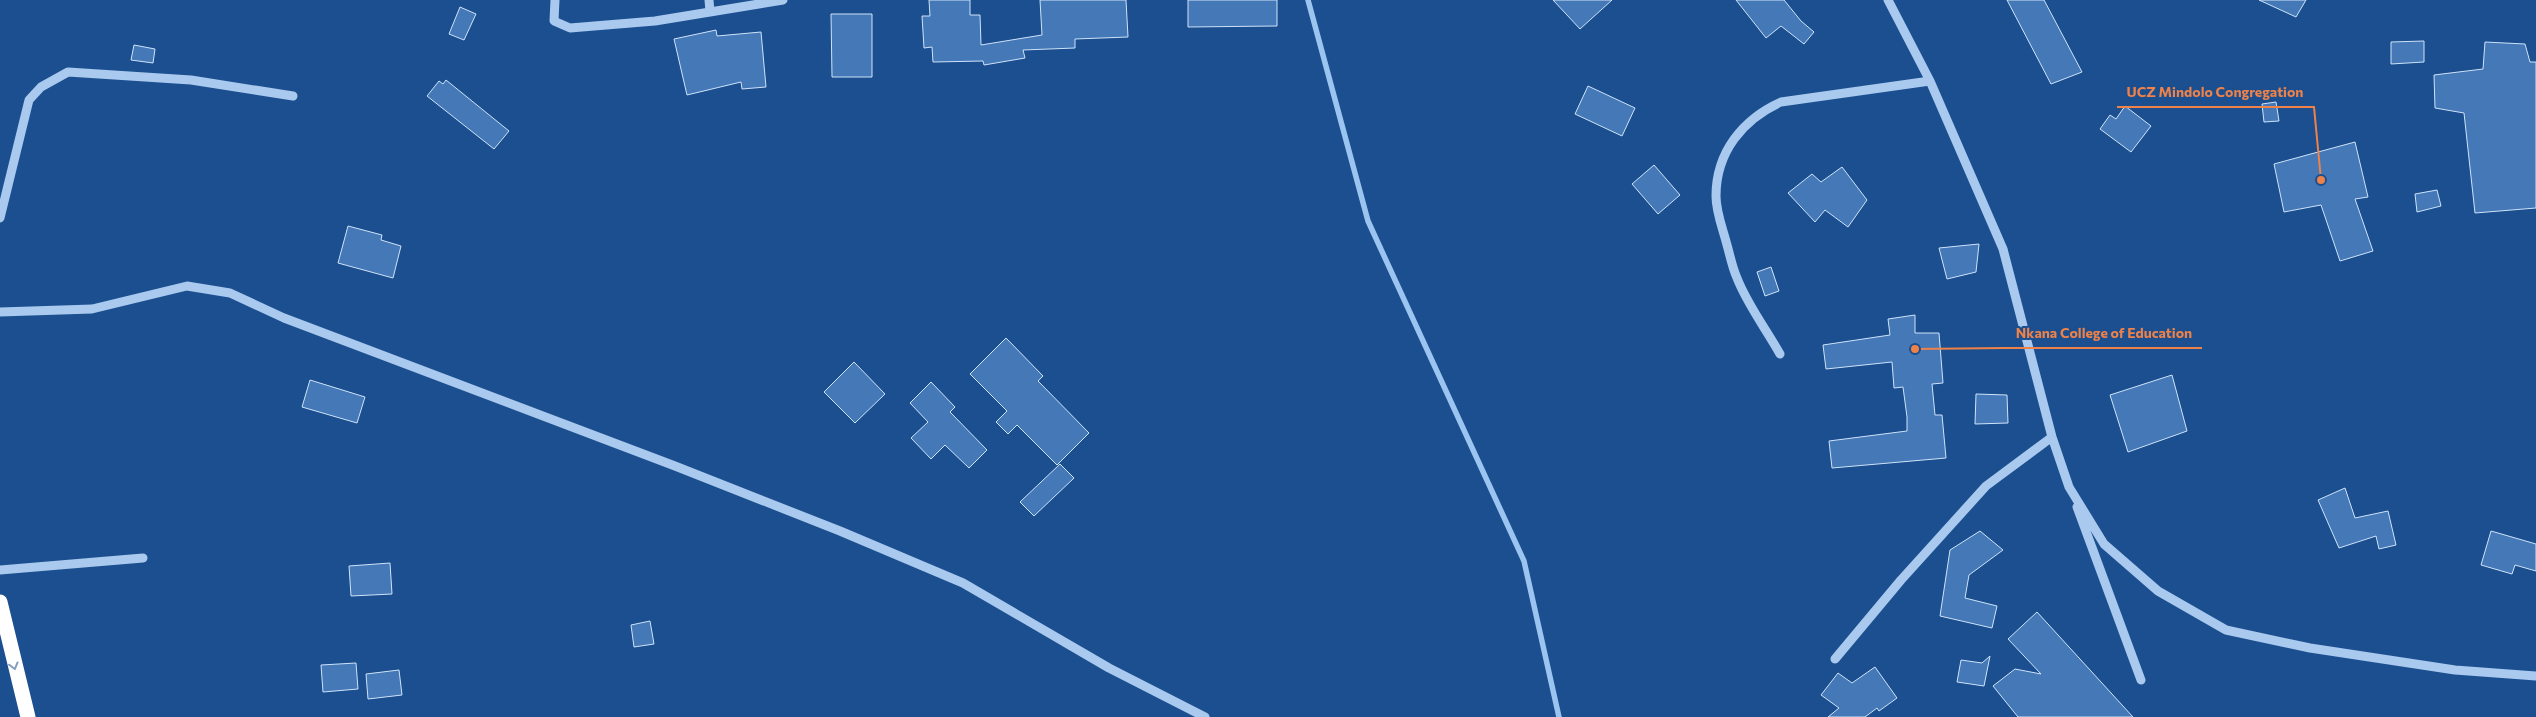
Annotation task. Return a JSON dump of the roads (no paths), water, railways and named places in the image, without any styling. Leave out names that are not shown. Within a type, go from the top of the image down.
[{"type":"highway","points":[[0,602],[28,717]]},
{"type":"street","points":[[555,0],[554,21],[570,28],[655,21],[783,0]]},
{"type":"street","points":[[708,0],[710,12]]},
{"type":"street","points":[[1888,0],[1930,81],[2003,249],[2052,437],[2141,680]]},
{"type":"street","points":[[0,218],[29,100],[40,87],[68,72],[191,80],[293,96]]},
{"type":"street","points":[[1780,354],[1737,278],[1718,213],[1716,196],[1727,148],[1743,125],[1764,109],[1781,102],[1930,81]]},
{"type":"street","points":[[0,312],[92,309],[187,286],[230,293],[284,318],[693,473],[840,531],[963,583],[1109,668],[1205,717]]},
{"type":"street","points":[[1835,660],[1901,580],[1986,486],[2052,437]]},
{"type":"street","points":[[2069,487],[2104,544],[2158,591],[2226,630],[2310,648],[2454,670],[2536,676]]},
{"type":"street","points":[[0,570],[143,558]]},
{"type":"waterway","points":[[1308,0],[1368,221],[1524,561],[1559,717]]},
{"type":"place","name":"UCZ Mindolo Congregation","points":[[2321,180]]},
{"type":"place","name":"Nkana College of Education","points":[[1915,349]]}]
